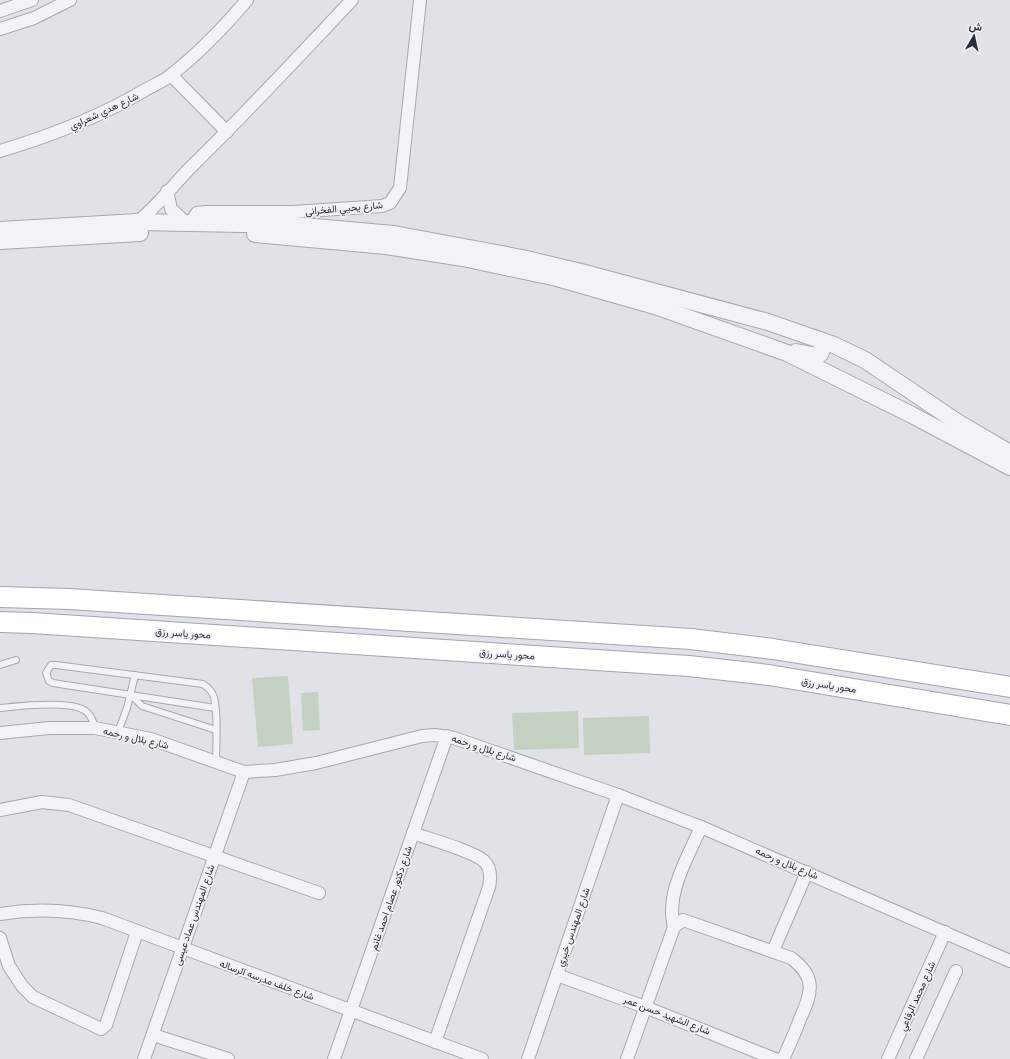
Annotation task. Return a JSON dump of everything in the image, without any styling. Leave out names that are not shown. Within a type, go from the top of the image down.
[{"type":"main road","points":[[0,597],[69,599],[691,639],[773,649],[1010,687]]},
{"type":"main road","name":"محور ياسر رزق","points":[[0,622],[689,666],[769,675],[1010,715]]},
{"type":"street","points":[[0,11],[32,0]]},
{"type":"street","points":[[0,29],[34,18],[70,0]]},
{"type":"street","name":"شارع هدي شعراوي","points":[[0,151],[31,142],[125,103],[171,75],[209,41],[247,0]]},
{"type":"street","points":[[137,222],[157,204],[167,191],[227,132],[352,0]]},
{"type":"street","name":"شارع يحيي الفخرانى","points":[[292,219],[382,206],[390,203],[396,196],[401,181],[420,0]]},
{"type":"street","points":[[171,75],[227,132]]},
{"type":"street","points":[[167,191],[171,209],[188,222]]},
{"type":"street","points":[[0,230],[137,222],[292,219],[394,234],[522,258],[581,272],[768,322],[820,340],[865,360],[957,422],[1010,453]]},
{"type":"street","points":[[0,241],[148,232],[201,232],[317,239],[412,250],[489,263],[590,287],[694,319],[787,353],[900,408],[1010,467]]},
{"type":"street","points":[[787,353],[798,352],[817,356],[820,354],[823,347],[820,340]]},
{"type":"street","name":"شارع بلال و رحمه","points":[[0,733],[49,728],[95,728],[151,739],[244,772],[275,770],[316,763],[422,736],[447,736],[618,795],[701,827],[1010,961]]},
{"type":"street","name":"شارع دكتور عصام احمد غانم","points":[[334,1059],[447,736]]},
{"type":"street","name":"شارع المهندس عماد عيسى","points":[[144,1059],[244,772]]},
{"type":"street","name":"شارع المهندس خيري","points":[[528,1059],[618,795]]},
{"type":"street","points":[[0,810],[42,802],[60,803],[319,893]]},
{"type":"street","points":[[674,927],[671,910],[674,892],[701,827]]},
{"type":"street","points":[[413,833],[477,856],[483,860],[490,873],[489,887],[435,1042]]},
{"type":"street","points":[[773,951],[807,872]]},
{"type":"street","name":"شارع خلف مدرسه الرساله","points":[[0,914],[24,910],[63,910],[102,918],[182,949],[482,1059]]},
{"type":"street","points":[[627,1059],[674,927],[679,921],[687,921],[791,958],[797,962],[808,975],[810,987],[809,999],[783,1059]]},
{"type":"street","points":[[0,938],[9,966],[22,986],[33,997],[99,1029],[106,1025],[137,932]]},
{"type":"street","name":"شارع محمد الرفاعي","points":[[888,1059],[945,932]]},
{"type":"street","points":[[916,1059],[956,971]]},
{"type":"street","name":"شارع الشهيد حسن عمر","points":[[557,975],[645,1007],[776,1059]]},
{"type":"street","points":[[153,1035],[228,1059]]},
{"type":"lane","points":[[0,665],[16,660]]},
{"type":"lane","points":[[215,708],[53,683],[49,681],[46,673],[47,668],[56,665],[203,684],[213,693],[215,708],[216,730],[216,763]]},
{"type":"lane","points":[[118,732],[131,695],[135,675]]},
{"type":"lane","points":[[131,695],[142,706],[216,730]]},
{"type":"lane","points":[[0,708],[29,706],[74,706],[89,714],[93,720],[95,728]]},
{"type":"green space","points":[[288,676],[293,744],[258,747],[252,678]]},
{"type":"green space","points":[[318,692],[320,730],[303,731],[301,693]]},
{"type":"green space","points":[[578,711],[579,748],[514,750],[512,713]]},
{"type":"green space","points":[[649,716],[650,753],[584,755],[583,718]]}]
